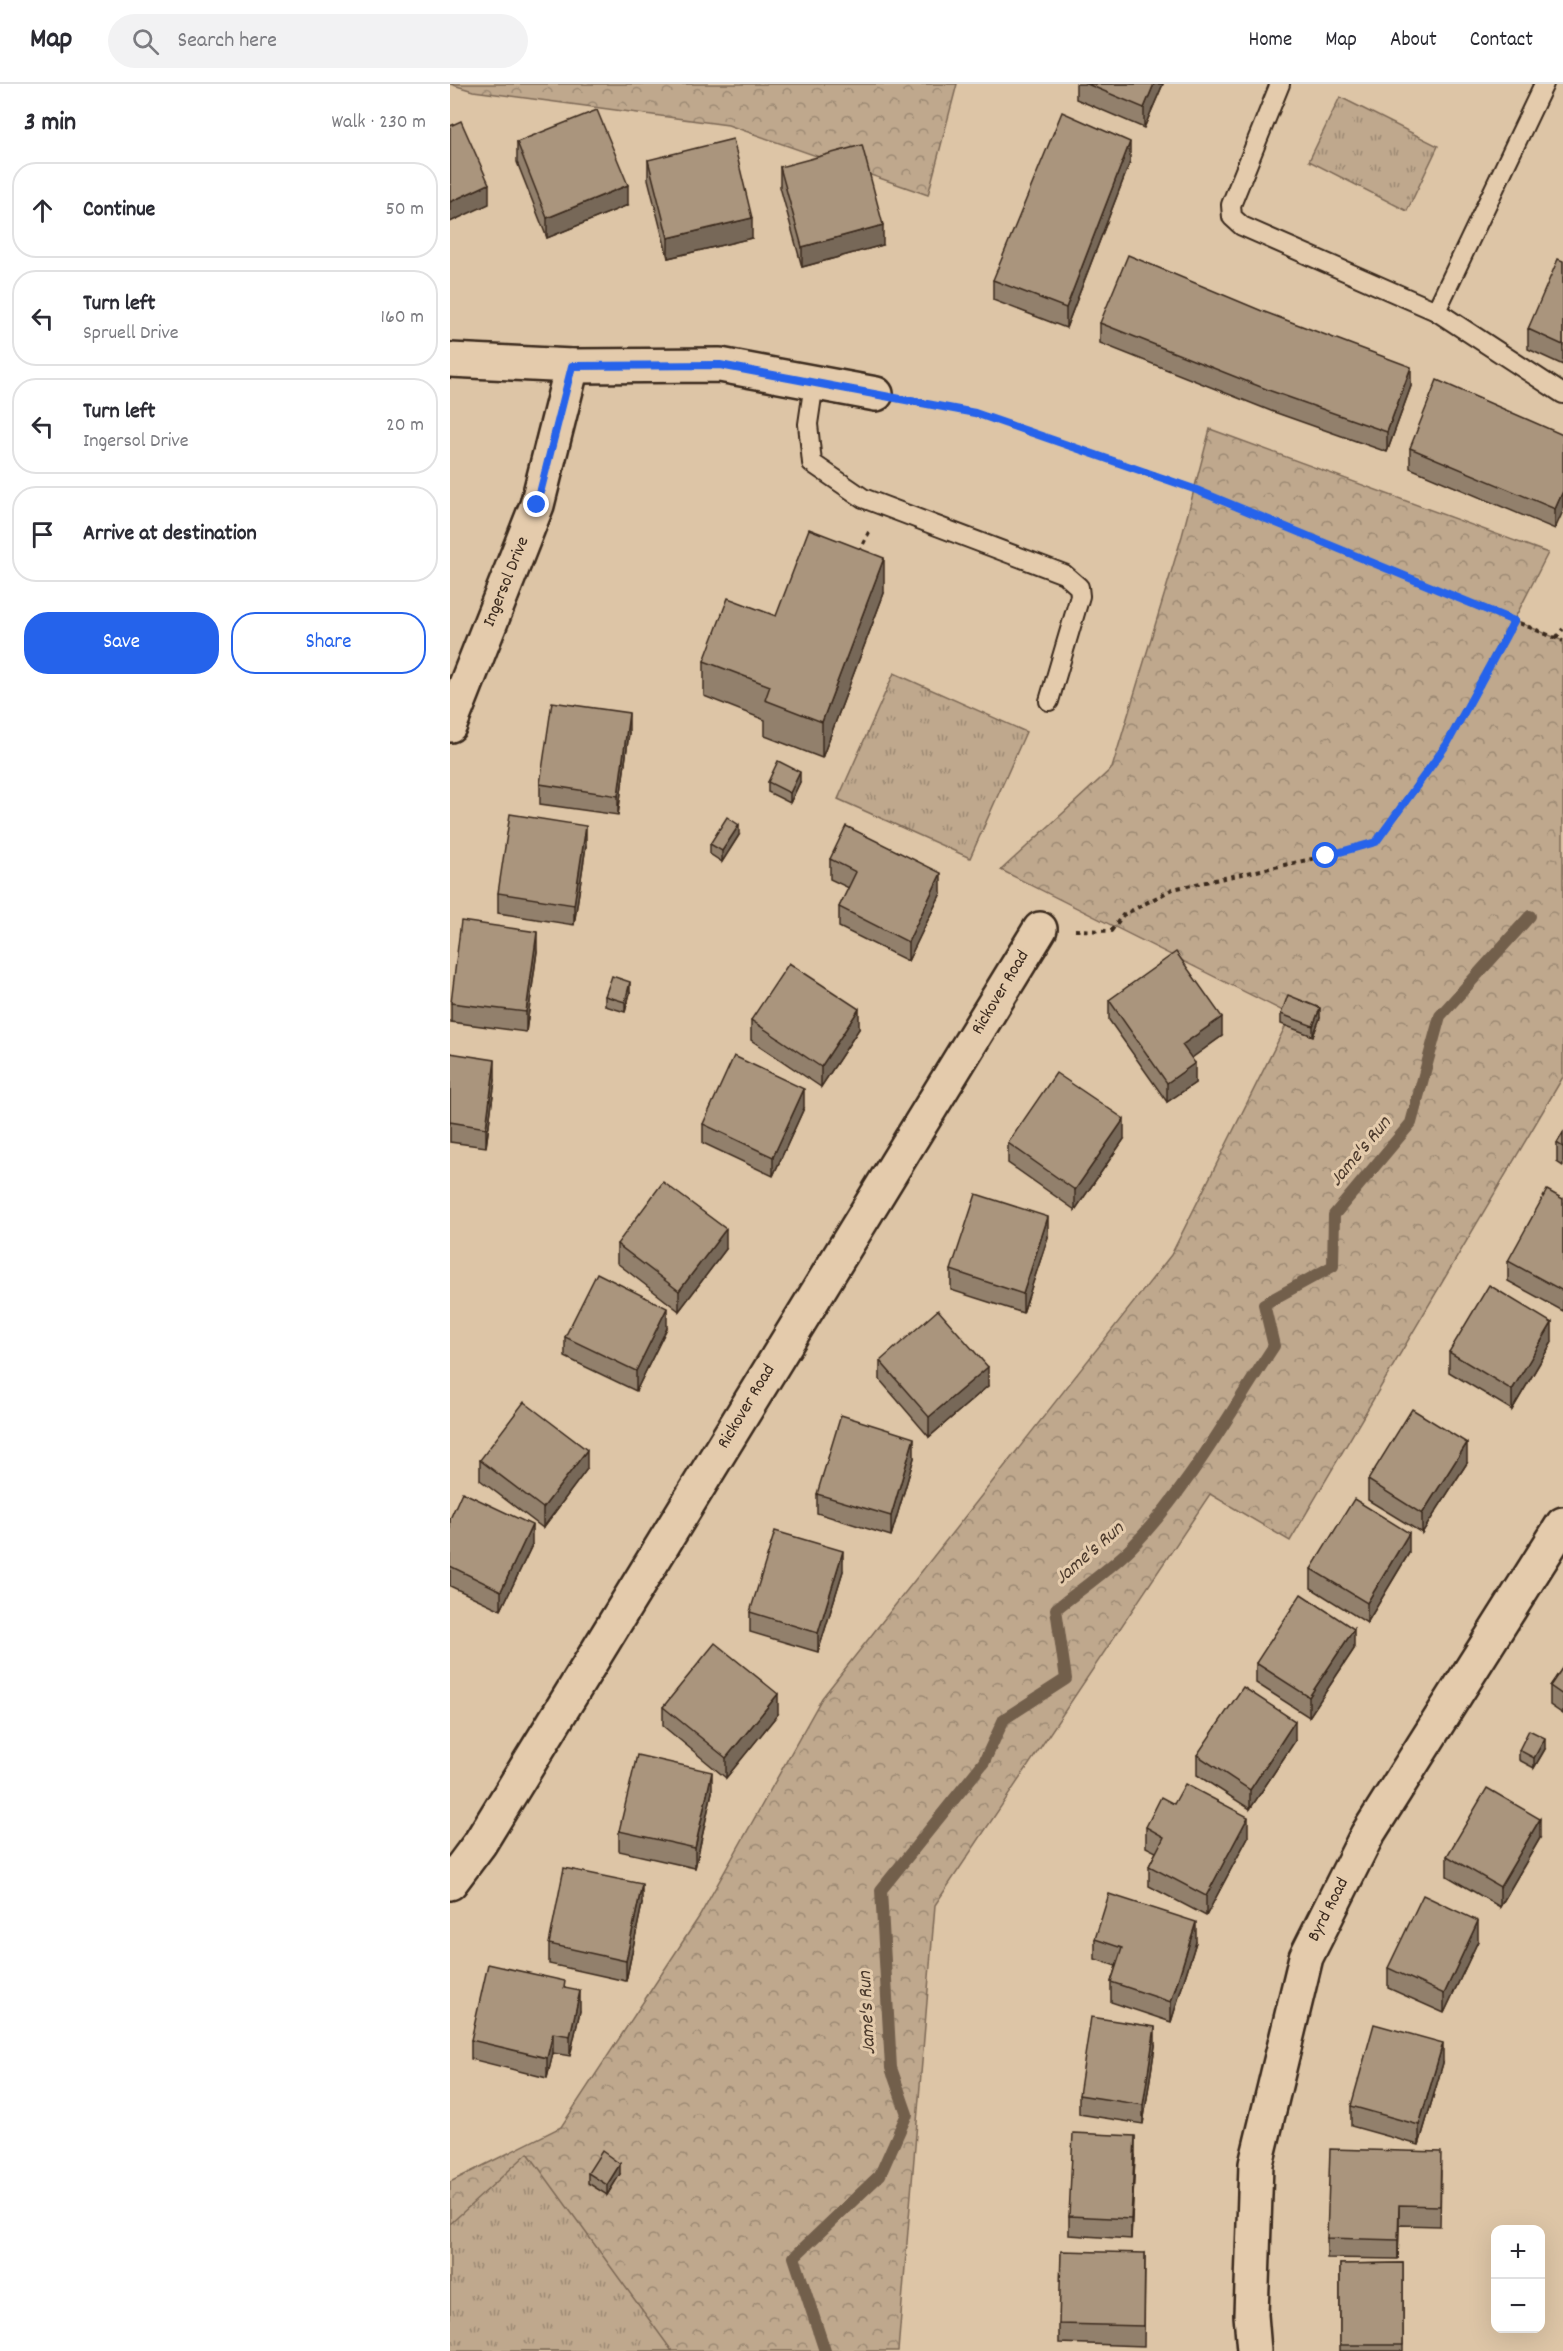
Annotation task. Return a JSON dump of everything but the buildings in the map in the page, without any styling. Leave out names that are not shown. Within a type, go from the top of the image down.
[{"type":"street","points":[[450,360],[572,366],[720,365],[876,394]]},
{"type":"street","name":"Ingersol Drive","points":[[450,725],[537,505],[572,366]]},
{"type":"street","name":"Rickover Road","points":[[450,1883],[480,1843],[1040,929]]},
{"type":"street","name":"Byrd Road","points":[[1254,2351],[1251,2315],[1256,2164],[1306,1957],[1367,1835],[1563,1524]]},
{"type":"lane","points":[[1280,84],[1231,205],[1232,217],[1242,226],[1436,310],[1563,394]]},
{"type":"lane","points":[[1436,310],[1544,84]]},
{"type":"lane","points":[[814,383],[808,424],[812,463],[863,498],[1064,574],[1079,587],[1080,596],[1049,701]]},
{"type":"path","points":[[876,394],[975,413],[1183,485],[1563,641]]},
{"type":"path","points":[[855,560],[873,523]]},
{"type":"path","points":[[1111,931],[1123,915],[1173,889],[1326,856],[1376,842],[1447,744],[1514,621]]},
{"type":"path","points":[[1556,638],[1563,629]]},
{"type":"green space","points":[[450,84],[957,84],[928,195],[728,125],[473,91]]},
{"type":"green space","points":[[1340,97],[1438,146],[1407,211],[1309,161]]},
{"type":"green space","points":[[1210,429],[1548,553],[1514,620],[1563,641],[1563,1077],[1290,1541],[1210,1494],[935,1905],[898,2351],[450,2351],[450,2182],[561,2127],[699,1917],[822,1698],[1171,1255],[1291,1015],[1001,870],[1112,768],[1182,536]]},
{"type":"green space","points":[[894,673],[1026,732],[970,858],[838,799]]},
{"type":"green space","points":[[528,2153],[672,2351],[450,2351],[450,2224]]},
{"type":"waterway","name":"Jame's Run","points":[[825,2351],[794,2257],[880,2175],[907,2114],[891,2068],[881,1890],[984,1762],[1004,1719],[1066,1679],[1056,1609],[1131,1548],[1152,1525],[1189,1476],[1274,1346],[1264,1304],[1333,1266],[1334,1215],[1411,1123],[1440,1016],[1530,916]]},
{"type":"route","points":[[537,505],[572,366],[720,365],[975,413],[1194,489],[1514,621],[1447,744],[1376,842],[1326,856]]}]
